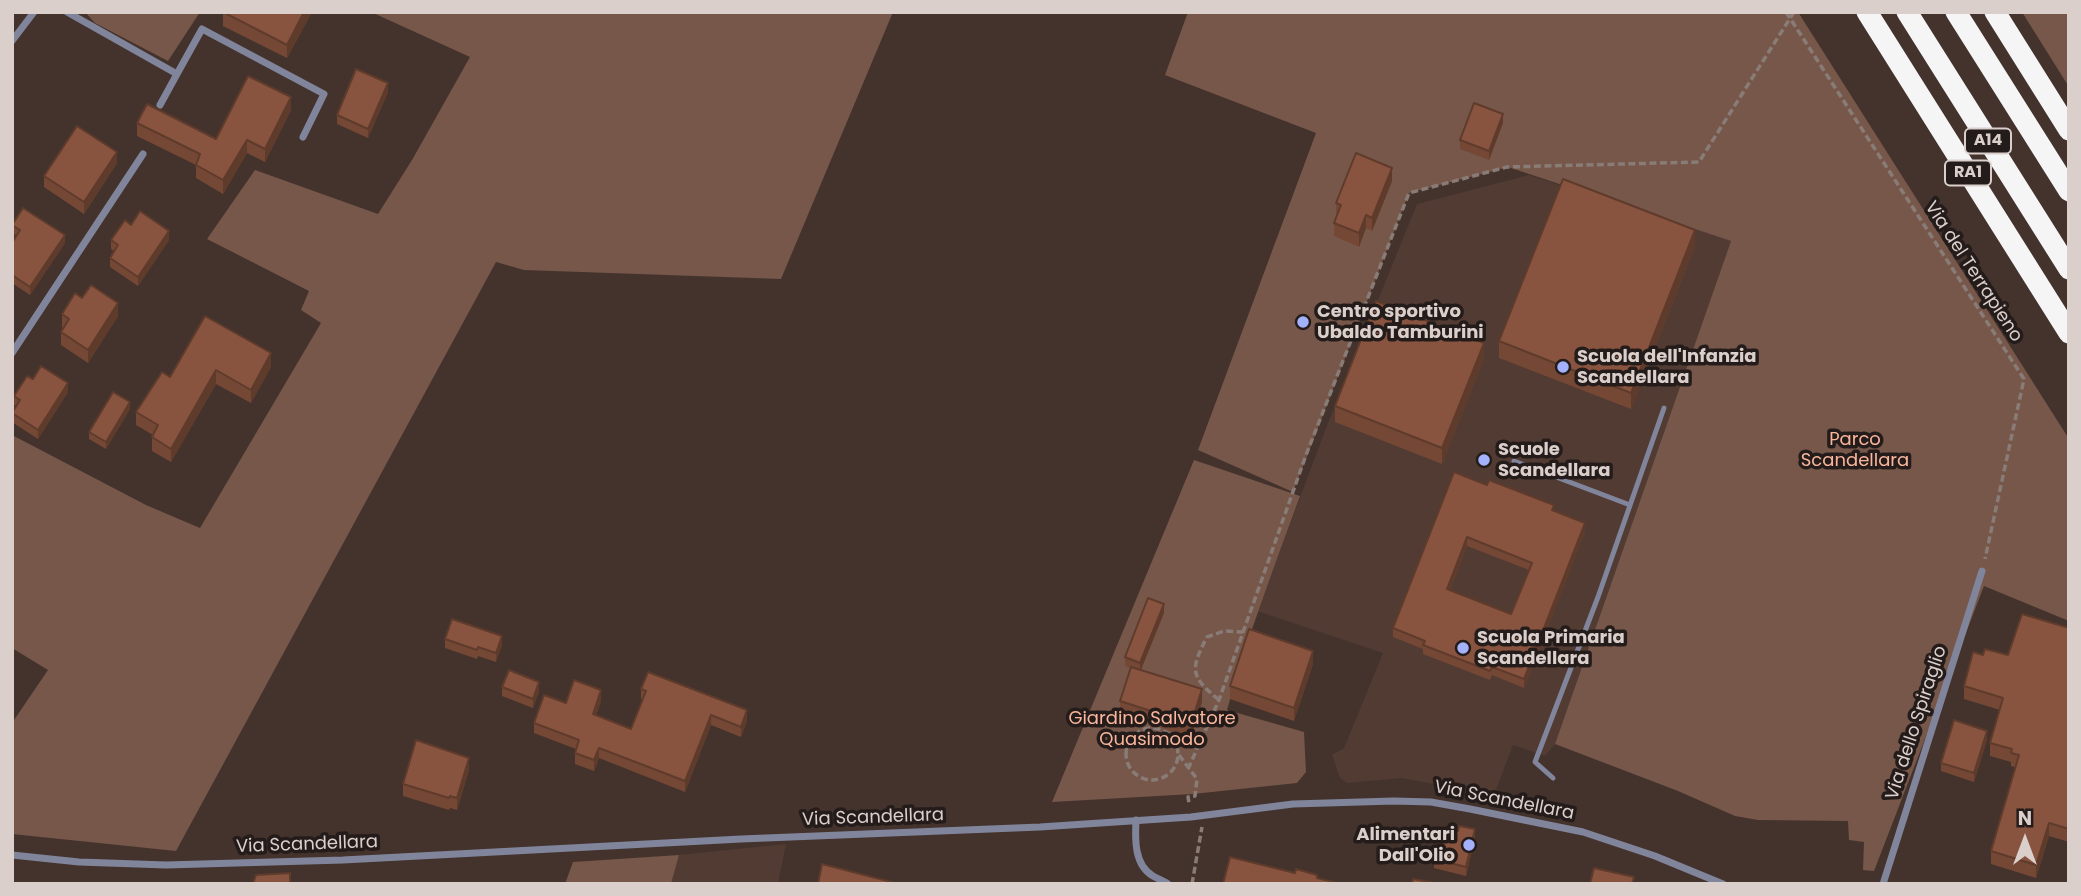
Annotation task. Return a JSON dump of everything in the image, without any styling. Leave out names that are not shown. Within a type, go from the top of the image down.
[{"type":"highway","name":"RA1","points":[[1867,12],[2069,333]]},
{"type":"highway","name":"A14","points":[[1906,12],[2069,269]]},
{"type":"highway","name":"A14","points":[[1956,12],[2069,191]]},
{"type":"highway","points":[[1995,12],[2069,130]]},
{"type":"street","points":[[12,41],[34,12]]},
{"type":"street","points":[[67,12],[177,74]]},
{"type":"street","points":[[160,105],[202,29],[324,94],[303,137]]},
{"type":"street","points":[[12,353],[143,155]]},
{"type":"street","name":"Via dello Spiraglio","points":[[1883,884],[1982,572]]},
{"type":"street","name":"Via Scandellara","points":[[12,855],[79,862],[166,865],[320,861],[741,839],[1040,827],[1204,815],[1304,803],[1431,802],[1583,832],[1655,856],[1723,884]]},
{"type":"street","points":[[1136,820],[1134,843],[1139,859],[1151,876],[1168,884]]},
{"type":"lane","points":[[1553,778],[1535,762],[1598,597],[1664,408]]},
{"type":"lane","points":[[1514,461],[1630,505]]},
{"type":"path","name":"Via del Terrapieno","points":[[1790,13],[2024,379],[1982,572]]},
{"type":"path","points":[[1188,769],[1219,700],[1307,455],[1409,193],[1507,167],[1699,162],[1790,13]]},
{"type":"path","points":[[1219,700],[1199,684],[1194,661],[1207,637],[1224,631],[1243,632]]},
{"type":"path","points":[[1179,754],[1173,770],[1167,776],[1150,780],[1135,774],[1126,759],[1129,742],[1134,735],[1149,728],[1158,729],[1172,738],[1188,769],[1197,779],[1195,790]]},
{"type":"path","points":[[1192,884],[1204,815]]},
{"type":"shaded area","name":"Scuole Scandellara","points":[[1529,175],[1731,241],[1555,744],[1545,756],[1513,745],[1494,795],[1401,778],[1347,783],[1340,778],[1332,755],[1344,748],[1383,653],[1257,611],[1328,423],[1417,204]]},
{"type":"shaded area","points":[[786,844],[778,884],[671,884],[679,855]]},
{"type":"green space","points":[[85,12],[200,12],[168,61],[95,23]]},
{"type":"green space","points":[[371,12],[893,12],[781,279],[524,270],[496,262],[176,851],[12,834],[12,723],[48,670],[12,648],[12,435],[146,505],[200,528],[321,323],[301,310],[309,291],[207,239],[255,170],[378,214],[470,57]]},
{"type":"green space","name":"Parco Scandellara","points":[[1188,12],[1798,12],[2069,439],[2069,621],[1984,586],[1874,871],[1863,870],[1864,842],[1849,840],[1848,821],[1758,820],[1735,816],[1555,744],[1731,241],[1508,167],[1409,193],[1293,492],[1198,450],[1316,133],[1165,75]]},
{"type":"green space","points":[[2022,12],[2069,12],[2069,87]]},
{"type":"green space","name":"Giardino Salvatore Quasimodo","points":[[1194,460],[1300,496],[1252,629],[1227,710],[1304,732],[1306,772],[1297,783],[1193,794],[1052,802]]},
{"type":"green space","points":[[679,855],[671,884],[565,884],[573,862]]},
{"type":"building","points":[[223,12],[304,12],[287,45]]},
{"type":"building","points":[[356,69],[388,83],[368,129],[337,115]]},
{"type":"building","points":[[248,76],[291,97],[265,149],[247,140],[223,180],[196,165],[200,154],[137,123],[147,104],[216,139]]},
{"type":"building","points":[[1474,103],[1503,114],[1489,151],[1460,140]]},
{"type":"building","points":[[77,126],[117,152],[84,202],[44,176]]},
{"type":"building","points":[[1356,153],[1392,168],[1372,218],[1366,215],[1359,233],[1334,223],[1341,205],[1336,203]]},
{"type":"building","points":[[1563,179],[1695,230],[1631,393],[1499,341]]},
{"type":"building","points":[[23,208],[65,235],[30,287],[12,275],[12,243],[20,230],[12,225]]},
{"type":"building","points":[[140,211],[169,231],[138,277],[110,258],[118,245],[111,240],[125,220],[131,225]]},
{"type":"building","points":[[91,285],[118,303],[88,350],[61,332],[69,319],[62,314],[75,293],[82,298]]},
{"type":"building","points":[[1376,301],[1484,343],[1442,448],[1335,406]]},
{"type":"building","points":[[205,316],[271,353],[251,390],[216,370],[171,449],[152,437],[158,425],[136,412],[162,372],[170,377]]},
{"type":"building","points":[[41,366],[68,383],[38,430],[12,413],[20,400],[14,396],[27,376],[33,379]]},
{"type":"building","points":[[113,392],[130,402],[106,442],[89,432]]},
{"type":"building","points":[[1454,472],[1487,485],[1489,480],[1554,505],[1552,510],[1585,523],[1524,679],[1492,667],[1490,671],[1423,645],[1425,641],[1393,628]],"holes":[[[1467,537],[1532,563],[1511,614],[1447,589]]]},
{"type":"building","points":[[1148,598],[1164,604],[1140,663],[1125,657]]},
{"type":"building","points":[[2022,614],[2069,628],[2069,829],[2049,823],[2036,865],[1991,851],[2019,755],[2011,753],[2012,749],[1990,743],[2003,698],[1964,686],[1973,652],[1983,655],[1985,649],[2008,655]]},
{"type":"building","points":[[452,619],[502,636],[496,653],[478,647],[477,650],[445,639]]},
{"type":"building","points":[[1249,629],[1313,651],[1294,708],[1230,686]]},
{"type":"building","points":[[1131,667],[1202,689],[1191,724],[1120,701]]},
{"type":"building","points":[[509,670],[539,682],[533,699],[502,687]]},
{"type":"building","points":[[648,672],[747,710],[741,727],[711,715],[685,781],[599,748],[594,760],[575,753],[579,740],[534,723],[544,695],[566,703],[574,680],[601,690],[593,714],[631,729],[646,691],[641,689]]},
{"type":"building","points":[[1954,720],[1987,731],[1974,773],[1941,763]]},
{"type":"building","points":[[416,740],[469,758],[457,798],[403,784]]},
{"type":"building","points":[[1459,826],[1475,829],[1466,867],[1434,859],[1442,827],[1458,831]]},
{"type":"building","points":[[1230,857],[1295,873],[1296,869],[1341,884],[1223,884]]},
{"type":"building","points":[[822,864],[899,884],[818,884]]},
{"type":"building","points":[[1594,868],[1634,877],[1632,884],[1590,884]]},
{"type":"building","points":[[290,873],[290,884],[253,884],[256,875]]},
{"type":"building","points":[[1413,879],[1435,883],[1435,884],[1412,884]]},
{"type":"place","name":"Centro sportivo Ubaldo Tamburini","points":[[1303,322]]},
{"type":"place","name":"Scuola dell'Infanzia Scandellara","points":[[1563,367]]},
{"type":"place","name":"Scuole Scandellara","points":[[1484,460]]},
{"type":"place","name":"Scuola Primaria Scandellara","points":[[1463,648]]},
{"type":"place","name":"Alimentari Dall'Olio","points":[[1469,845]]}]
